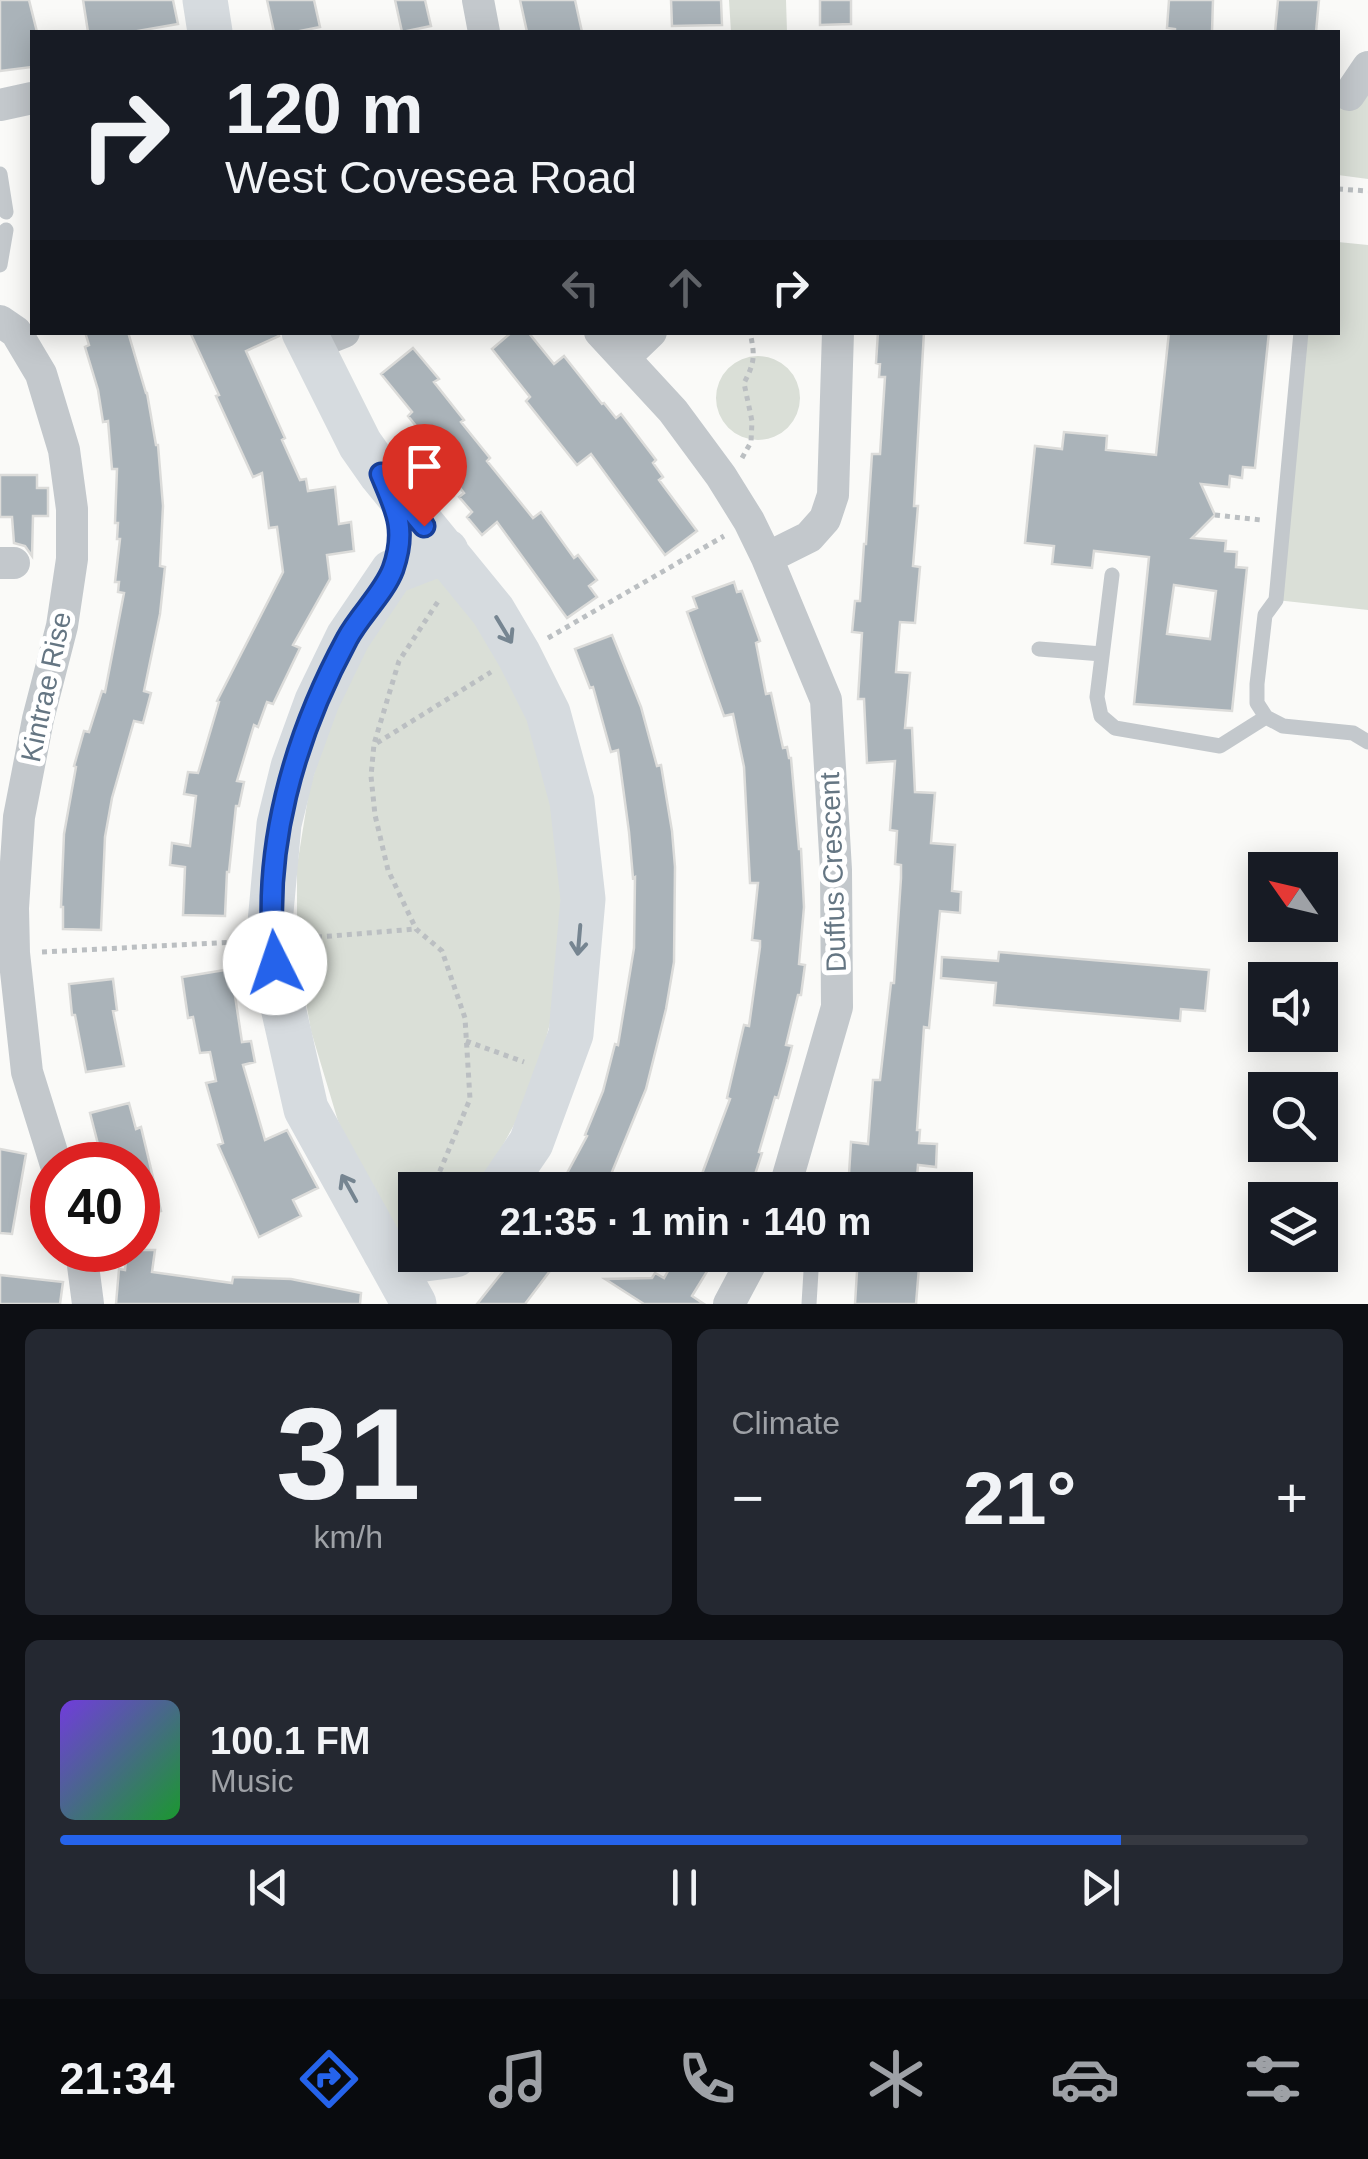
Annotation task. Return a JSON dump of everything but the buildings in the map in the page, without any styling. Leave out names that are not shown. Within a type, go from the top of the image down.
[{"type":"street","points":[[206,0],[210,30]]},
{"type":"street","points":[[478,0],[484,30]]},
{"type":"street","points":[[1350,96],[1368,67]]},
{"type":"street","points":[[0,105],[30,98]]},
{"type":"street","name":"Kintrae Rise","points":[[0,321],[16,332],[41,374],[64,450],[72,509],[72,559],[62,626],[38,718],[19,817],[13,908],[14,1070],[46,1142]]},
{"type":"street","name":"Duffus Crescent","points":[[603,335],[673,411],[749,521],[826,700],[836,870],[837,1007],[792,1172]]},
{"type":"street","points":[[624,358],[648,335]]},
{"type":"street","points":[[767,558],[809,537],[826,519],[833,495],[838,335]]},
{"type":"street","points":[[319,337],[360,444],[493,612],[519,655],[548,713],[572,801],[583,899],[571,1034],[531,1143],[511,1172]]},
{"type":"street","points":[[381,474],[399,518],[399,542],[392,572],[348,636],[317,702],[293,767],[279,824],[270,923],[278,985],[306,1110],[414,1304]]},
{"type":"street","points":[[392,572],[454,562]]},
{"type":"street","points":[[385,1252],[398,1255]]},
{"type":"street","points":[[84,1272],[88,1304]]},
{"type":"street","points":[[436,1304],[446,1272]]},
{"type":"street","points":[[729,1304],[746,1272]]},
{"type":"lane","points":[[0,174],[6,212]]},
{"type":"lane","points":[[0,265],[6,230]]},
{"type":"lane","points":[[1301,335],[1276,600],[1265,615],[1258,703],[1266,717],[1283,726],[1353,733],[1368,742]]},
{"type":"lane","points":[[1112,575],[1097,697],[1101,716],[1115,728],[1220,746],[1266,717]]},
{"type":"lane","points":[[1039,648],[1102,654]]},
{"type":"lane","points":[[808,1304],[811,1272]]},
{"type":"path","points":[[1340,189],[1368,190]]},
{"type":"path","points":[[720,476],[739,462],[752,442],[744,383],[754,365],[750,335]]},
{"type":"path","points":[[1215,515],[1284,522]]},
{"type":"path","points":[[374,744],[749,521]]},
{"type":"path","points":[[440,1172],[470,1099],[465,1018],[442,951],[416,929],[388,870],[375,815],[371,776],[374,744],[399,661],[444,591],[454,562]]},
{"type":"path","points":[[14,953],[272,941],[416,929]]},
{"type":"path","points":[[466,1041],[556,1074]]},
{"type":"shaded area","points":[[729,0],[786,0],[787,30],[731,30]]},
{"type":"shaded area","points":[[1368,83],[1368,179],[1340,175],[1340,96]]},
{"type":"shaded area","points":[[1340,242],[1368,245],[1368,610],[1276,600],[1301,335],[1340,335]]},
{"type":"shaded area","points":[[758,356],[774,359],[788,368],[797,382],[797,414],[788,428],[774,437],[758,440],[742,437],[728,428],[719,414],[716,398],[719,382],[728,368],[742,359]]},
{"type":"shaded area","points":[[430,569],[466,598],[539,741],[563,863],[555,1004],[525,1105],[488,1172],[398,1172],[398,1234],[389,1227],[338,1121],[311,1031],[297,949],[297,866],[309,791],[330,720],[362,651],[404,588]]},
{"type":"route","points":[[275,963],[270,923],[279,824],[293,767],[317,702],[348,636],[392,572],[399,542],[399,518],[381,474],[424,526]]}]
